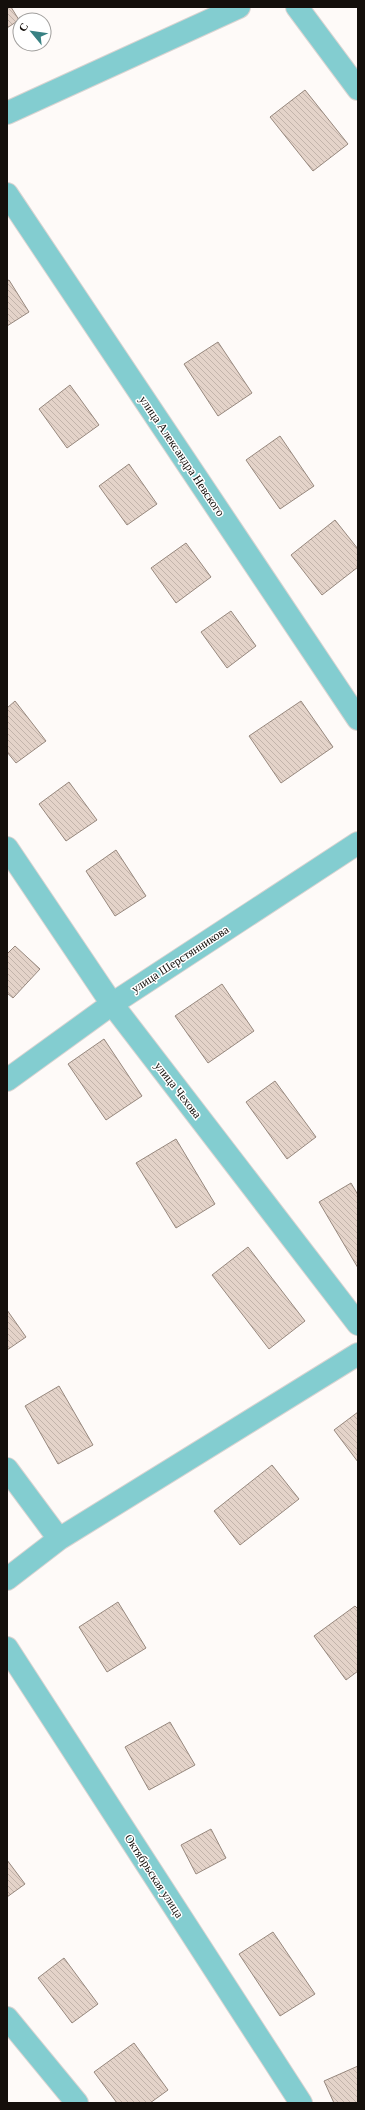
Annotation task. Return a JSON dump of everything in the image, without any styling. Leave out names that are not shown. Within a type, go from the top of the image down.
[{"type":"street","points":[[7,114],[239,7]]},
{"type":"street","points":[[297,7],[358,89]]},
{"type":"street","name":"улица Александра Невского","points":[[7,194],[358,718]]},
{"type":"street","name":"улица Шерстянникова","points":[[7,1080],[112,1004],[358,843]]},
{"type":"street","name":"улица Чехова","points":[[7,848],[112,1004],[358,1324]]},
{"type":"street","points":[[7,1579],[59,1538],[358,1354]]},
{"type":"street","points":[[7,1469],[59,1538]]},
{"type":"street","name":"Октябрьская улица","points":[[7,1648],[301,2103]]},
{"type":"street","points":[[7,2018],[77,2103]]},
{"type":"building","points":[[7,7],[11,7],[14,12],[12,12],[12,25],[7,28]]},
{"type":"building","points":[[305,90],[348,144],[313,171],[270,117]]},
{"type":"building","points":[[9,280],[29,312],[7,326],[7,281]]},
{"type":"building","points":[[218,342],[252,393],[218,416],[184,364]]},
{"type":"building","points":[[70,385],[99,425],[67,448],[39,409]]},
{"type":"building","points":[[280,436],[314,486],[280,509],[246,460]]},
{"type":"building","points":[[129,464],[157,504],[127,525],[99,486]]},
{"type":"building","points":[[335,520],[358,549],[358,567],[322,595],[291,555]]},
{"type":"building","points":[[186,543],[211,577],[176,603],[151,568]]},
{"type":"building","points":[[231,611],[256,646],[227,668],[201,632]]},
{"type":"building","points":[[15,701],[46,741],[16,763],[7,752],[7,708]]},
{"type":"building","points":[[301,701],[333,747],[281,783],[249,736]]},
{"type":"building","points":[[69,782],[97,820],[66,841],[39,804]]},
{"type":"building","points":[[116,850],[146,896],[115,916],[86,871]]},
{"type":"building","points":[[15,946],[40,969],[13,998],[7,993],[7,954]]},
{"type":"building","points":[[222,984],[254,1031],[208,1063],[175,1016]]},
{"type":"building","points":[[104,1039],[142,1096],[106,1120],[68,1064]]},
{"type":"building","points":[[275,1081],[316,1137],[287,1159],[246,1102]]},
{"type":"building","points":[[176,1139],[215,1204],[176,1228],[136,1163]]},
{"type":"building","points":[[351,1183],[358,1195],[358,1268],[319,1202]]},
{"type":"building","points":[[248,1247],[305,1321],[269,1349],[212,1275]]},
{"type":"building","points":[[7,1310],[26,1337],[7,1350]]},
{"type":"building","points":[[59,1386],[93,1445],[58,1464],[25,1406]]},
{"type":"building","points":[[358,1412],[358,1462],[334,1430]]},
{"type":"building","points":[[272,1465],[299,1499],[240,1545],[214,1511]]},
{"type":"building","points":[[118,1602],[146,1648],[107,1672],[79,1627]]},
{"type":"building","points":[[355,1606],[358,1609],[358,1671],[346,1680],[314,1636]]},
{"type":"building","points":[[170,1722],[195,1765],[149,1790],[125,1747]]},
{"type":"building","points":[[211,1829],[226,1858],[196,1874],[181,1845]]},
{"type":"building","points":[[7,1860],[25,1884],[7,1897]]},
{"type":"building","points":[[273,1932],[315,1994],[280,2016],[239,1954]]},
{"type":"building","points":[[64,1958],[98,2004],[72,2023],[38,1978]]},
{"type":"building","points":[[134,2043],[168,2090],[150,2103],[117,2103],[94,2072]]},
{"type":"building","points":[[358,2066],[358,2103],[334,2103],[324,2081]]}]
